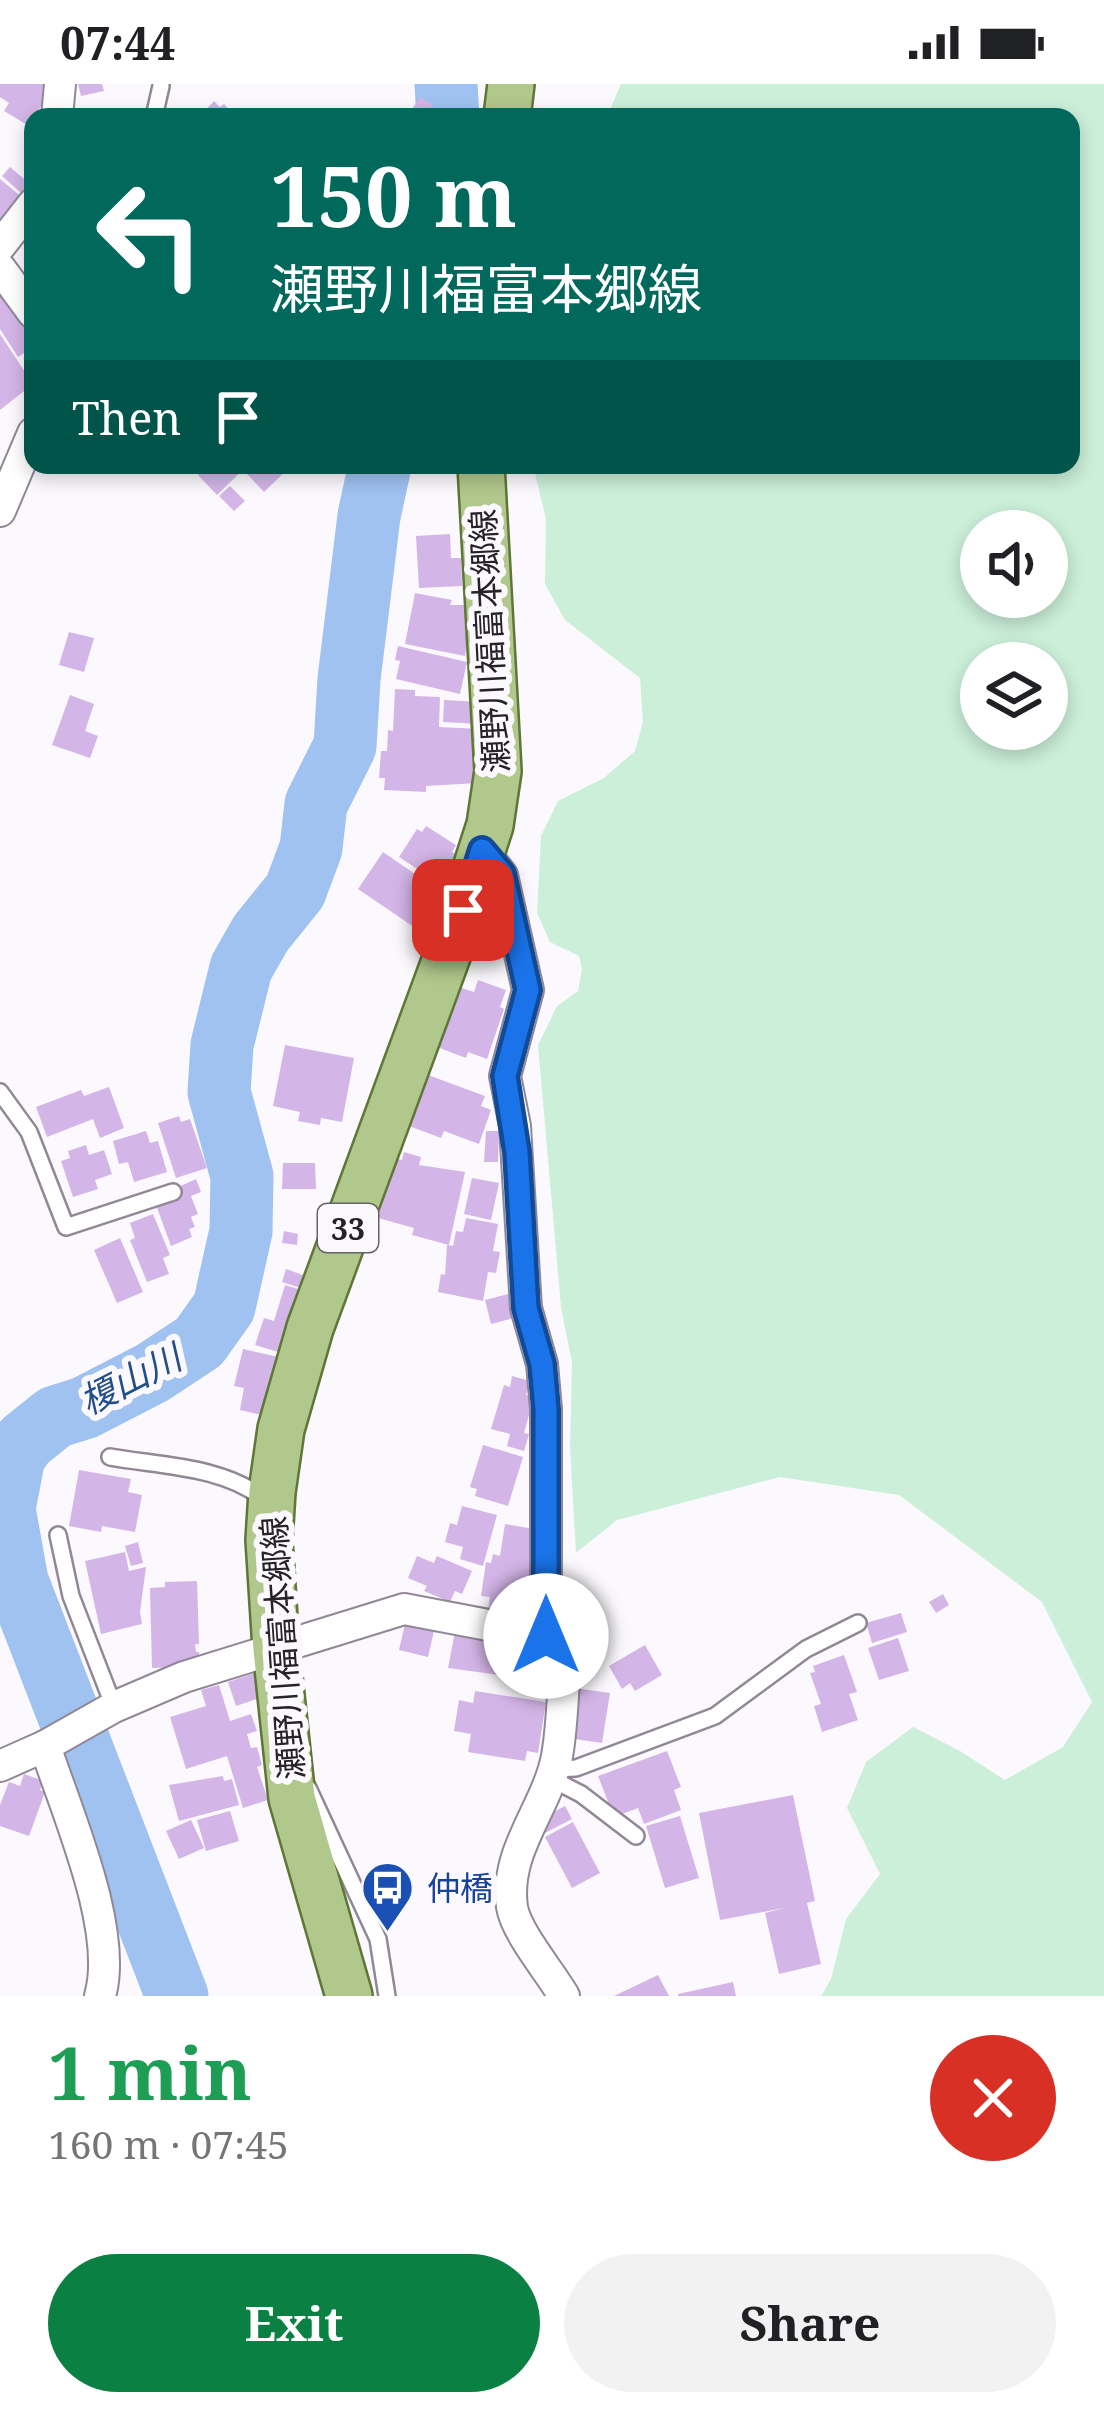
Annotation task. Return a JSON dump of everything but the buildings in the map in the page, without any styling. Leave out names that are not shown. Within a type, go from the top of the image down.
[{"type":"main road","name":"瀬野川福富本郷線","points":[[349,1996],[292,1798],[276,1648],[271,1505],[281,1429],[310,1328],[482,850],[498,771],[482,474]]},
{"type":"street","points":[[0,246],[24,215]]},
{"type":"street","points":[[0,268],[24,301]]},
{"type":"street","points":[[0,511],[24,454]]},
{"type":"street","points":[[482,850],[502,874],[528,990],[505,1076],[514,1126],[526,1308],[542,1364],[546,1409],[546,1636],[565,1672],[552,1774],[518,1846],[512,1904],[517,1922],[564,1996]]},
{"type":"street","points":[[0,1766],[184,1677],[404,1610],[546,1636]]},
{"type":"street","points":[[53,1740],[107,1953],[100,1996]]},
{"type":"lane","points":[[0,1092],[29,1132],[66,1227],[173,1192]]},
{"type":"lane","points":[[110,1457],[217,1475],[250,1487],[271,1505]]},
{"type":"lane","points":[[58,1535],[70,1596],[108,1710]]},
{"type":"lane","points":[[552,1774],[715,1716],[806,1649],[858,1623]]},
{"type":"lane","points":[[287,1756],[320,1808],[378,1939],[387,1996]]},
{"type":"lane","points":[[552,1774],[636,1836]]},
{"type":"green space","points":[[621,84],[1104,84],[1104,1996],[821,1996],[831,1979],[846,1919],[880,1874],[847,1808],[866,1762],[913,1727],[1005,1780],[1063,1747],[1092,1702],[1042,1602],[899,1495],[780,1477],[617,1520],[576,1553],[570,1448],[572,1363],[561,1307],[538,1045],[557,1006],[578,991],[582,970],[579,956],[550,942],[537,913],[541,836],[558,801],[604,778],[635,751],[643,722],[640,678],[565,620],[545,584],[546,519],[535,474],[1080,474],[1080,108],[611,108]]},
{"type":"waterway","name":"榎山川","points":[[446,84],[447,108]]},
{"type":"waterway","name":"榎山川","points":[[177,1996],[17,1581],[4,1509],[14,1456],[25,1441],[55,1417],[84,1408],[152,1373],[199,1342],[224,1307],[241,1231],[242,1176],[219,1092],[222,1045],[241,968],[261,933],[295,891],[311,848],[316,804],[345,746],[349,679],[378,474]]},
{"type":"place","name":"仲橋","points":[[388,1933]]},
{"type":"route","points":[[463,910],[482,850],[502,874],[528,990],[505,1076],[517,1152],[526,1308],[542,1364],[546,1409],[546,1636]]}]
